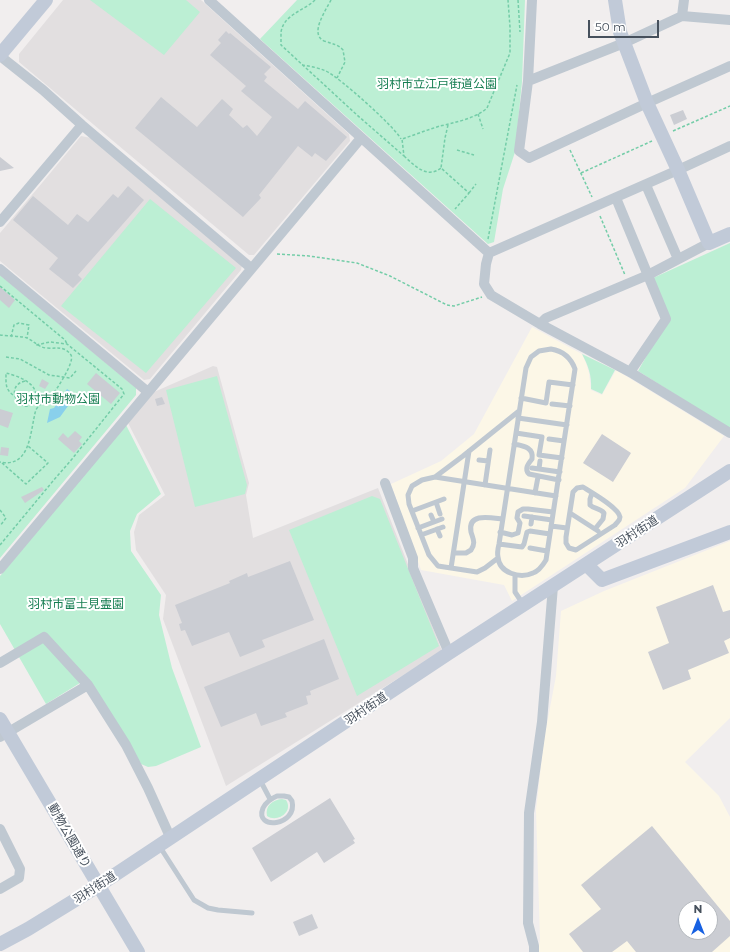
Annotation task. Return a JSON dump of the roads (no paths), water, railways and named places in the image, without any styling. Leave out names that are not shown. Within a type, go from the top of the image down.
[{"type":"main road","points":[[615,0],[617,19],[624,43],[647,103],[678,170],[709,243],[730,234]]},
{"type":"main road","points":[[0,56],[42,2]]},
{"type":"main road","name":"羽村街道","points":[[0,944],[28,929],[98,886],[260,780],[449,653],[730,472]]},
{"type":"main road","points":[[587,565],[602,580],[730,532]]},
{"type":"main road","name":"動物公園通り","points":[[0,719],[4,735],[138,952]]},
{"type":"street","points":[[209,0],[487,252]]},
{"type":"street","points":[[532,0],[528,81],[518,151],[529,158],[730,66]]},
{"type":"street","points":[[682,16],[684,0]]},
{"type":"street","points":[[528,81],[624,43],[682,16],[730,20]]},
{"type":"street","points":[[0,56],[43,90],[82,125],[251,268]]},
{"type":"street","points":[[0,222],[82,125]]},
{"type":"street","points":[[0,570],[361,138]]},
{"type":"street","points":[[487,252],[616,198],[730,146]]},
{"type":"street","points":[[646,184],[678,259]]},
{"type":"street","points":[[616,198],[666,319],[630,372]]},
{"type":"street","points":[[540,324],[546,318],[648,275],[709,243]]},
{"type":"street","points":[[487,252],[484,284],[491,295],[540,324],[630,372],[730,433]]},
{"type":"street","points":[[0,269],[148,392]]},
{"type":"street","points":[[385,483],[413,558],[413,568],[449,653]]},
{"type":"street","points":[[534,952],[534,946],[528,923],[529,812],[542,722],[553,586]]},
{"type":"street","points":[[0,663],[44,637],[88,685],[126,744],[148,788],[165,842]]},
{"type":"street","points":[[4,735],[88,685]]},
{"type":"street","points":[[0,829],[20,869],[19,878],[0,889]]},
{"type":"lane","points":[[551,348],[559,350],[572,361],[575,369],[573,385],[546,560],[534,573],[525,576],[515,575],[506,571],[502,566],[498,558],[498,544],[526,368],[531,357],[539,351],[551,348]]},
{"type":"lane","points":[[521,398],[546,402],[549,382],[573,385]]},
{"type":"lane","points":[[552,404],[570,406]]},
{"type":"lane","points":[[498,558],[477,572],[438,566],[429,555],[412,511],[408,495],[412,486],[422,480],[435,476],[470,451],[519,411]]},
{"type":"lane","points":[[518,418],[567,425]]},
{"type":"lane","points":[[516,433],[542,437],[539,455],[562,458]]},
{"type":"lane","points":[[549,439],[564,441]]},
{"type":"lane","points":[[514,444],[530,448],[533,455],[532,459],[527,465],[526,472],[531,476],[559,480]]},
{"type":"lane","points":[[485,485],[490,450]]},
{"type":"lane","points":[[451,568],[470,451]]},
{"type":"lane","points":[[479,460],[488,462]]},
{"type":"lane","points":[[539,469],[540,461]]},
{"type":"lane","points":[[532,468],[560,472]]},
{"type":"lane","points":[[435,476],[556,496]]},
{"type":"lane","points":[[535,493],[538,476]]},
{"type":"lane","points":[[583,487],[616,509],[620,515],[619,520],[615,525],[576,550],[569,548],[566,543],[570,513],[573,492],[577,488],[583,487]]},
{"type":"lane","points":[[592,493],[590,505],[604,513],[603,519],[595,529]]},
{"type":"lane","points":[[412,511],[444,499]]},
{"type":"lane","points":[[436,502],[440,514]]},
{"type":"lane","points":[[500,532],[512,535],[518,533],[520,523],[517,518],[518,512],[523,509],[554,512]]},
{"type":"lane","points":[[570,513],[602,533]]},
{"type":"lane","points":[[431,515],[434,522]]},
{"type":"lane","points":[[524,516],[552,520]]},
{"type":"lane","points":[[454,553],[466,553],[471,550],[474,541],[471,525],[474,520],[479,517],[502,519]]},
{"type":"lane","points":[[531,524],[532,517]]},
{"type":"lane","points":[[418,528],[442,519]]},
{"type":"lane","points":[[551,526],[567,528]]},
{"type":"lane","points":[[421,535],[443,527]]},
{"type":"lane","points":[[437,530],[440,536]]},
{"type":"lane","points":[[498,544],[522,547],[527,532],[530,531],[550,534]]},
{"type":"lane","points":[[530,548],[547,550]]},
{"type":"lane","points":[[515,575],[515,592],[523,605]]},
{"type":"lane","points":[[260,780],[270,799]]},
{"type":"lane","points":[[277,796],[289,797],[293,805],[291,814],[282,821],[275,823],[264,821],[262,812],[266,803],[270,799],[277,796]]},
{"type":"lane","points":[[165,842],[194,900],[208,908],[252,913]]},
{"type":"water","points":[[67,389],[76,395],[60,417],[47,423],[50,409],[54,408]]},
{"type":"park label","name":"羽村市立江戸街道公園","points":[[437,84]]},
{"type":"park label","name":"羽村市動物公園","points":[[58,399]]},
{"type":"park label","name":"羽村市富士見霊園","points":[[76,604]]}]
